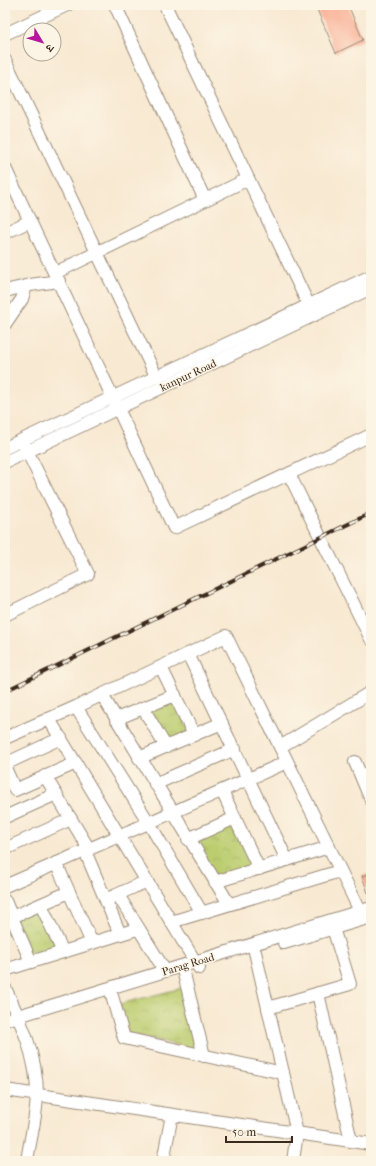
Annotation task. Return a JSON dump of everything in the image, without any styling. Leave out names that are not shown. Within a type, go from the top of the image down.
[{"type":"street","points":[[5,34],[67,5]]},
{"type":"street","points":[[115,5],[205,200]]},
{"type":"street","points":[[165,5],[311,310]]},
{"type":"street","points":[[5,60],[156,376]]},
{"type":"street","points":[[5,168],[174,528],[371,435]]},
{"type":"street","points":[[5,291],[57,277],[97,253],[248,179]]},
{"type":"street","points":[[5,233],[30,221]]},
{"type":"street","points":[[5,448],[156,376],[311,310],[371,276]]},
{"type":"street","points":[[5,324],[22,299],[26,286]]},
{"type":"street","name":"kanpur Road","points":[[5,462],[118,408],[311,310],[371,288]]},
{"type":"street","points":[[5,615],[88,574],[22,440]]},
{"type":"street","points":[[289,474],[371,639]]},
{"type":"street","points":[[5,738],[76,707],[226,636],[340,871],[367,914]]},
{"type":"street","points":[[188,654],[250,779],[287,860]]},
{"type":"street","points":[[161,667],[194,735]]},
{"type":"street","points":[[280,747],[371,692]]},
{"type":"street","points":[[102,695],[172,813],[229,904]]},
{"type":"street","points":[[116,719],[175,695]]},
{"type":"street","points":[[76,707],[149,823],[202,913]]},
{"type":"street","points":[[143,708],[166,746]]},
{"type":"street","points":[[49,719],[198,966]]},
{"type":"street","points":[[139,758],[222,723]]},
{"type":"street","points":[[5,764],[61,738]]},
{"type":"street","points":[[155,784],[235,749]]},
{"type":"street","points":[[5,886],[288,762]]},
{"type":"street","points":[[355,762],[371,800]]},
{"type":"street","points":[[5,768],[15,790],[76,763]]},
{"type":"street","points":[[45,776],[71,819],[87,850],[120,934]]},
{"type":"street","points":[[222,791],[259,869]]},
{"type":"street","points":[[5,817],[56,794]]},
{"type":"street","points":[[188,838],[235,818]]},
{"type":"street","points":[[5,849],[71,819]]},
{"type":"street","points":[[215,882],[329,847]]},
{"type":"street","points":[[56,863],[92,942]]},
{"type":"street","points":[[171,922],[340,871]]},
{"type":"street","points":[[106,899],[147,882]]},
{"type":"street","points":[[12,917],[69,892]]},
{"type":"street","points":[[118,895],[137,929],[165,971]]},
{"type":"street","points":[[5,901],[31,962]]},
{"type":"street","points":[[40,905],[63,952]]},
{"type":"street","name":"Parag Road","points":[[5,1028],[20,1020],[165,971],[198,966],[255,952],[333,928],[367,914]]},
{"type":"street","name":"Parag Road","points":[[5,1020],[20,1020],[112,996],[184,974],[198,966],[367,914]]},
{"type":"street","points":[[268,1008],[350,984],[333,928]]},
{"type":"street","points":[[5,970],[137,929]]},
{"type":"street","points":[[255,952],[297,1133],[293,1161]]},
{"type":"street","points":[[184,974],[204,1056]]},
{"type":"street","points":[[5,988],[20,1020],[30,1048],[37,1095],[27,1161]]},
{"type":"street","points":[[318,993],[351,1141]]},
{"type":"street","points":[[112,996],[124,1038],[283,1073]]},
{"type":"street","points":[[5,1090],[371,1144]]},
{"type":"street","points":[[163,1161],[172,1115]]},
{"type":"green space","points":[[173,698],[190,732],[167,742],[148,710]]},
{"type":"green space","points":[[233,823],[254,866],[216,878],[194,840]]},
{"type":"green space","points":[[38,909],[58,949],[31,958],[15,919]]},
{"type":"green space","points":[[182,988],[198,1050],[128,1033],[120,1004]]},
{"type":"building","points":[[315,5],[348,5],[363,40],[336,53]]},
{"type":"building","points":[[371,873],[371,892],[368,893],[362,876]]},
{"type":"railway","points":[[5,691],[371,513]]}]
